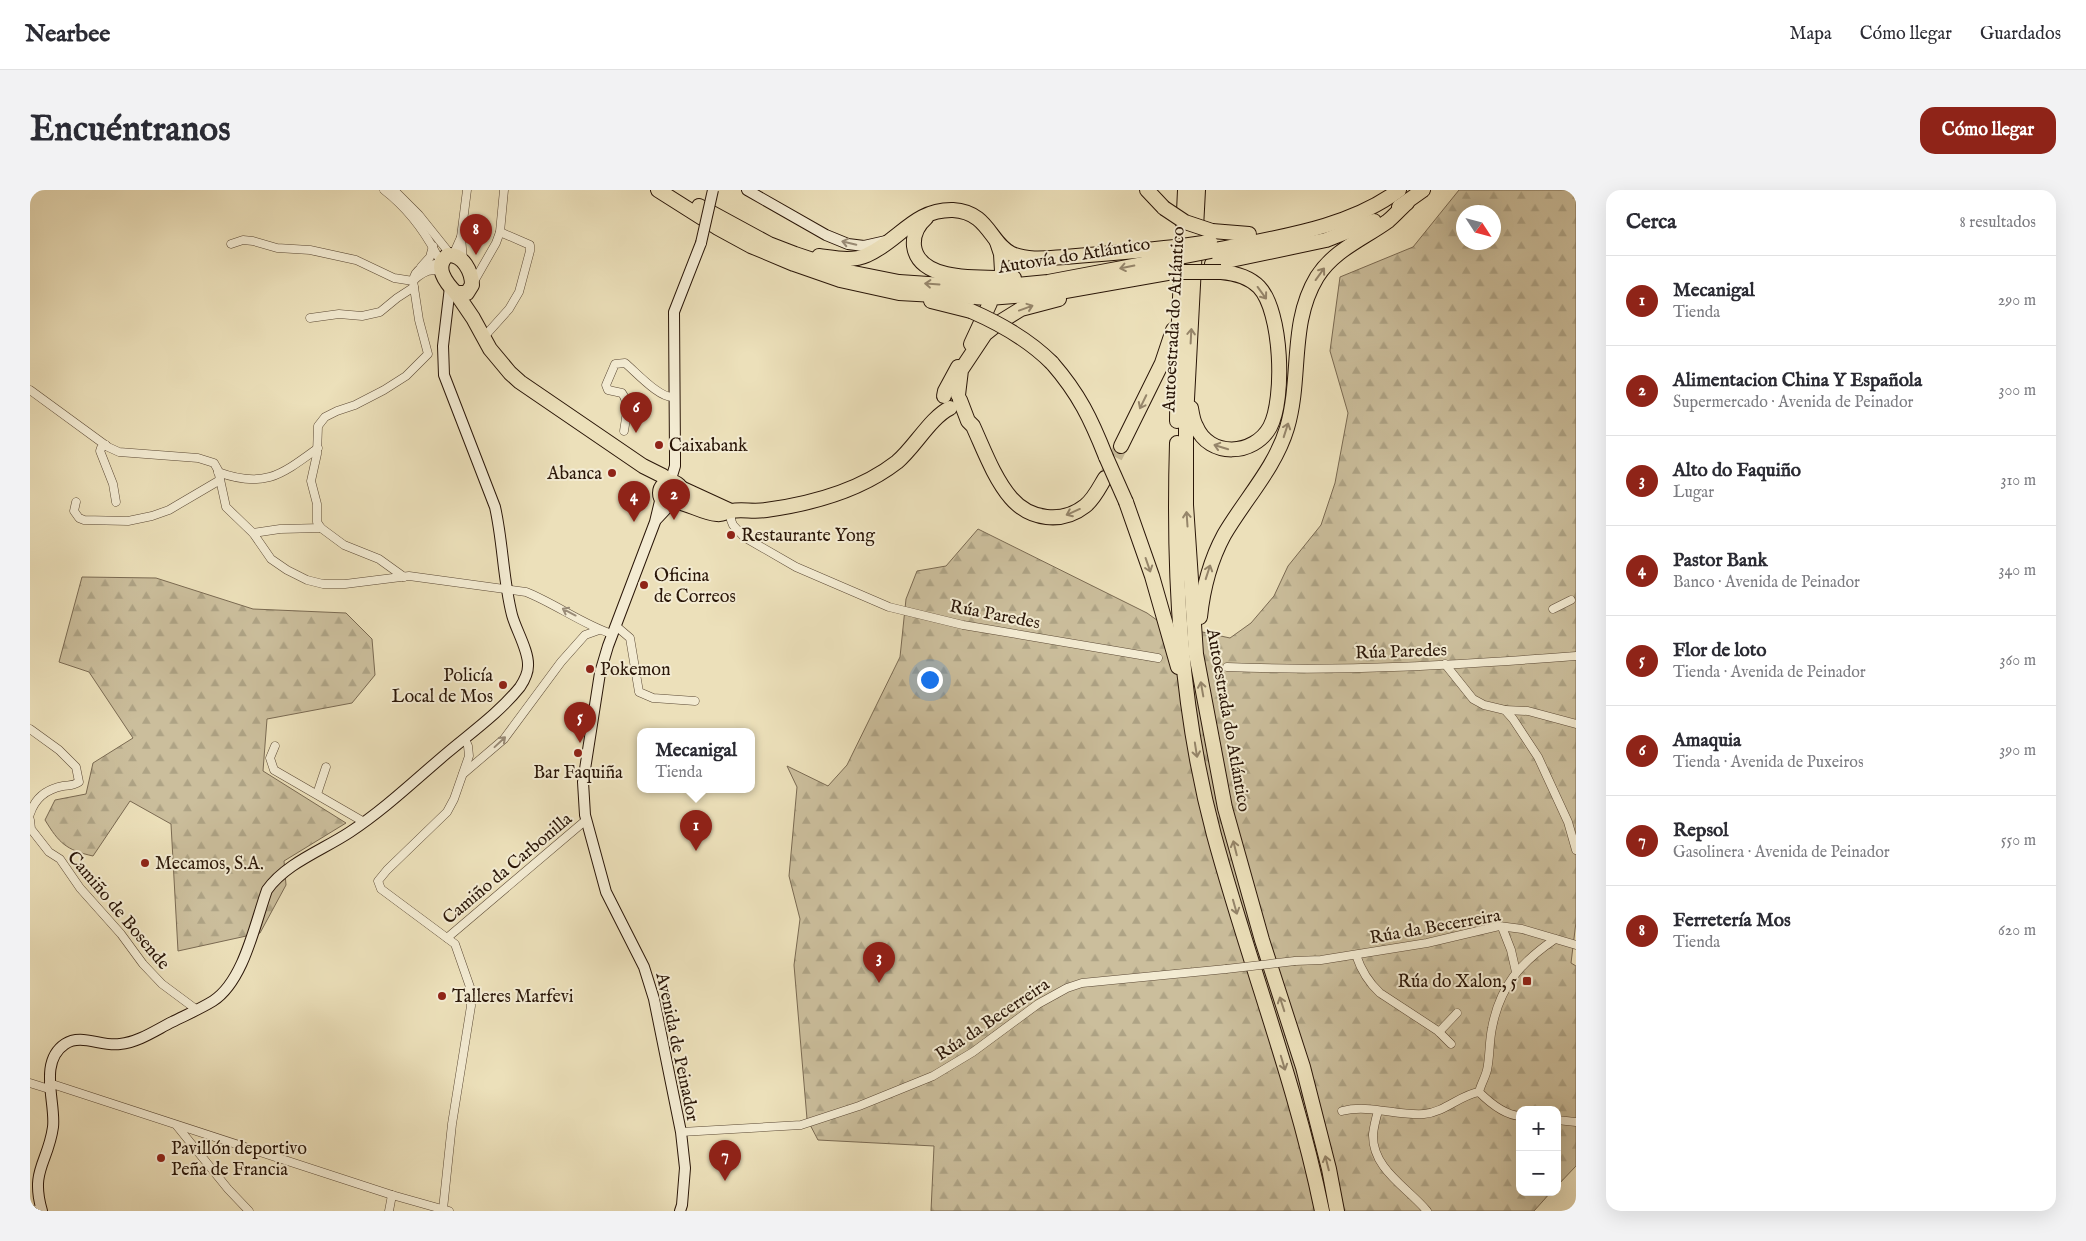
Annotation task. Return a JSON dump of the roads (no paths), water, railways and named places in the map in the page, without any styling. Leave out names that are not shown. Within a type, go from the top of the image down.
[{"type":"highway","name":"Autovía do Atlántico","points":[[658,190],[718,228],[768,254],[840,280],[899,293],[989,298],[1054,293],[1173,272],[1213,252],[1296,233],[1365,211],[1399,190]]},
{"type":"highway","name":"Autovía do Atlántico","points":[[674,190],[733,226],[769,244],[850,272],[899,282],[987,288],[1048,282],[1175,252],[1213,252],[1326,240],[1373,222],[1407,203],[1423,190]]},
{"type":"highway","points":[[1147,190],[1164,208],[1186,222],[1204,230],[1213,252],[1237,275],[1252,281],[1262,290],[1271,306],[1277,332],[1279,370],[1276,411],[1269,429],[1253,445],[1232,450],[1216,447],[1208,442],[1196,427],[1188,385]]},
{"type":"highway","name":"Autoestrada do Atlántico","points":[[1185,190],[1179,308],[1175,497],[1176,550],[1185,682],[1201,778],[1214,834],[1246,945],[1299,1115],[1322,1211]]},
{"type":"highway","name":"Autoestrada do Atlántico","points":[[1198,190],[1198,219],[1186,418],[1186,505],[1196,654],[1227,817],[1262,940],[1303,1067],[1329,1169],[1337,1211]]},
{"type":"highway","points":[[1198,219],[1206,190]]},
{"type":"highway","points":[[1196,654],[1202,596],[1212,562],[1225,534],[1276,456],[1287,427],[1294,396],[1300,318],[1310,289],[1318,275],[1340,252],[1388,221],[1407,203]]},
{"type":"highway","points":[[795,254],[845,259],[867,255],[921,217],[935,212],[953,210],[968,214],[984,224],[1005,250],[1018,256],[1037,258],[1175,252]]},
{"type":"highway","points":[[935,212],[922,221],[914,240],[916,252],[926,266],[947,276],[1023,279],[1048,282]]},
{"type":"highway","points":[[1213,252],[1249,234],[1280,231],[1296,233]]},
{"type":"highway","points":[[994,236],[1000,249],[1002,269],[1006,259],[1018,256]]},
{"type":"highway","points":[[453,263],[460,296]]},
{"type":"highway","points":[[453,263],[460,296],[483,338],[500,362],[520,382],[643,466],[663,476],[670,492],[715,514],[731,511],[766,510],[812,500],[855,486],[881,474],[899,460],[922,433],[942,414],[951,399],[961,370],[990,304]]},
{"type":"highway","points":[[1105,478],[1094,496],[1072,514],[1056,518],[1033,514],[1021,507],[1011,498],[997,476],[973,426],[965,391],[969,353],[985,334],[1000,322],[1021,309],[1105,289],[1118,282]]},
{"type":"highway","points":[[899,293],[971,311],[1009,329],[1040,350],[1074,389],[1093,423],[1126,502],[1152,576],[1188,702]]},
{"type":"highway","points":[[1121,446],[1170,344],[1179,308]]},
{"type":"highway","points":[[951,399],[973,426]]},
{"type":"street","points":[[384,190],[416,221],[433,246],[453,263],[473,272],[483,268]]},
{"type":"street","points":[[394,190],[419,215],[453,263]]},
{"type":"street","points":[[453,263],[461,237],[467,190]]},
{"type":"street","points":[[30,1209],[42,1211],[37,1194],[37,1179],[40,1165],[51,1138],[53,1124],[49,1086],[54,1058],[65,1044],[73,1040],[84,1040],[109,1045],[138,1040],[214,1001],[231,982],[245,955],[267,890],[273,881],[283,872],[380,811],[465,738],[522,685],[528,666],[527,658],[515,628],[500,526],[495,507],[444,375],[444,346],[460,296],[483,268],[500,232],[504,190]]},
{"type":"street","name":"Avenida de Peinador","points":[[680,1211],[685,1168],[681,1132],[654,999],[644,968],[606,892],[586,820],[583,782],[600,673],[614,630],[655,522],[670,492],[675,466],[674,312],[701,243],[712,190]]},
{"type":"street","points":[[747,190],[826,235],[848,244],[864,246],[876,244],[896,236]]},
{"type":"street","points":[[483,338],[509,309],[518,292],[530,251],[530,245],[500,232]]},
{"type":"street","points":[[453,263],[461,237]]},
{"type":"street","points":[[231,244],[243,240],[253,241],[277,248],[310,250],[356,260],[394,278],[414,284]]},
{"type":"street","points":[[404,577],[379,558],[344,546],[321,528],[317,522],[317,504],[311,481],[318,448],[318,426],[325,417],[336,411],[355,406],[384,390],[406,376],[428,354],[419,320],[414,284],[415,274],[430,257],[433,246]]},
{"type":"street","points":[[420,269],[453,263]]},
{"type":"street","points":[[310,318],[339,314],[362,316],[380,312],[427,272],[453,263]]},
{"type":"street","points":[[624,431],[627,411],[626,399],[622,393],[608,390],[606,385],[615,364],[625,363],[666,397],[674,397]]},
{"type":"street","points":[[30,390],[106,445],[119,452],[207,459],[214,463],[226,506],[253,533],[271,559],[287,570],[315,582],[345,584],[404,577],[526,592],[599,630]]},
{"type":"street","points":[[106,445],[100,448],[100,451],[113,484],[116,502]]},
{"type":"street","points":[[76,502],[74,511],[79,518],[84,520],[128,522],[169,510],[219,476],[239,480],[272,477],[282,473],[318,448]]},
{"type":"street","name":"Rúa Paredes","points":[[731,511],[733,525],[744,537],[796,567],[859,592],[889,607],[964,625],[1158,658]]},
{"type":"street","points":[[253,533],[280,529],[321,528]]},
{"type":"street","points":[[1554,609],[1571,600]]},
{"type":"street","points":[[463,774],[504,740],[561,662],[585,635],[599,630],[614,630],[630,638],[639,692],[653,698],[695,701]]},
{"type":"street","name":"Rúa Paredes","points":[[1227,667],[1291,670],[1476,664],[1576,656]]},
{"type":"street","points":[[1444,664],[1473,699],[1484,705],[1505,710],[1528,711],[1576,724]]},
{"type":"street","points":[[1505,710],[1538,756],[1568,822],[1576,850]]},
{"type":"street","points":[[30,729],[59,750],[76,767],[79,782],[73,786],[51,789],[40,796],[32,807],[30,814]]},
{"type":"street","points":[[30,1083],[49,1086],[392,1195],[446,1210],[452,1124],[471,1006],[470,987],[455,944],[380,889],[378,881],[447,812],[454,799],[469,756],[465,738]]},
{"type":"street","points":[[275,746],[270,758],[274,770],[364,822]]},
{"type":"street","points":[[317,794],[326,767]]},
{"type":"street","name":"Camiño de Bosende","points":[[30,820],[32,829],[49,852],[60,859],[84,894],[121,934],[143,964],[162,984],[197,1010]]},
{"type":"street","name":"Camiño da Carbonilla","points":[[447,938],[586,820]]},
{"type":"street","points":[[1502,926],[1511,950],[1516,972]]},
{"type":"street","name":"Rúa da Becerreira","points":[[681,1132],[801,1125],[860,1106],[933,1076],[973,1052],[1038,1004],[1067,988],[1082,983],[1226,969],[1295,960],[1321,960],[1427,943],[1502,926],[1576,945]]},
{"type":"street","points":[[1479,1092],[1487,1071],[1491,1029],[1498,1005],[1510,979],[1538,950],[1554,939]]},
{"type":"street","name":"Rúa da Becerreira","points":[[1356,955],[1361,970],[1376,990],[1439,1032],[1451,1044]]},
{"type":"street","points":[[1439,1032],[1457,1013]]},
{"type":"street","points":[[1342,1111],[1352,1109],[1407,1115],[1427,1114],[1456,1103],[1472,1093],[1479,1092]]},
{"type":"street","points":[[1479,1092],[1490,1103],[1516,1116]]},
{"type":"street","points":[[1378,1111],[1374,1133],[1374,1147],[1378,1158],[1400,1185],[1413,1195],[1427,1211]]},
{"type":"street","points":[[1561,1120],[1576,1122]]},
{"type":"street","points":[[176,1126],[228,1189],[249,1211]]},
{"type":"street","points":[[389,1211],[392,1195]]},
{"type":"tunnel","points":[[1106,476],[1121,446]]},
{"type":"tunnel","points":[[1158,658],[1177,663]]},
{"type":"tunnel","points":[[1196,665],[1227,667]]},
{"type":"place","name":"Ferretería Mos","points":[[476,255]]},
{"type":"place","name":"Amaquia","points":[[636,433]]},
{"type":"place","name":"Caixabank","points":[[659,445]]},
{"type":"place","name":"Abanca","points":[[612,473]]},
{"type":"place","name":"Alimentacion China Y Española","points":[[674,520]]},
{"type":"place","name":"Pastor Bank","points":[[634,522]]},
{"type":"place","name":"Restaurante Yong","points":[[731,535]]},
{"type":"place","name":"Oficina de Correos","points":[[644,585]]},
{"type":"place","name":"Pokemon","points":[[590,669]]},
{"type":"place","name":"Policía Local de Mos","points":[[503,685]]},
{"type":"place","name":"Flor de loto","points":[[580,743]]},
{"type":"place","name":"Bar Faquiña","points":[[578,753]]},
{"type":"place","name":"Mecanigal","points":[[696,851]]},
{"type":"place","name":"Mecamos, S.A.","points":[[145,863]]},
{"type":"place","name":"Rúa do Xalon, 5","points":[[1527,981]]},
{"type":"place","name":"Alto do Faquiño","points":[[879,983]]},
{"type":"place","name":"Talleres Marfevi","points":[[442,996]]},
{"type":"place","name":"Pavillón deportivo Peña de Francia","points":[[161,1158]]},
{"type":"place","name":"Repsol","points":[[725,1181]]}]
